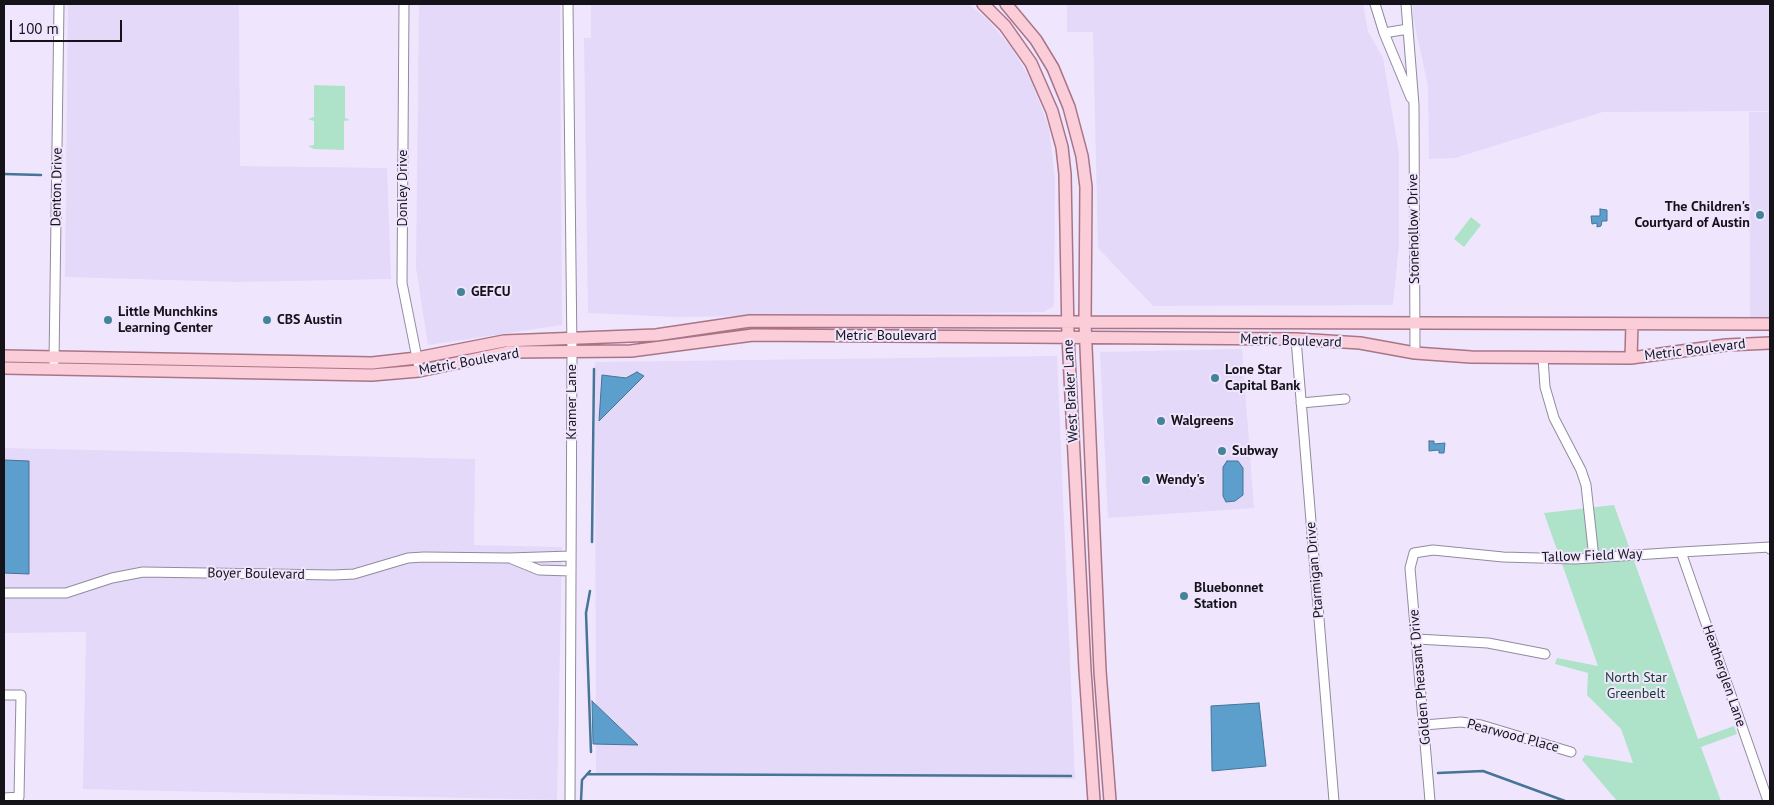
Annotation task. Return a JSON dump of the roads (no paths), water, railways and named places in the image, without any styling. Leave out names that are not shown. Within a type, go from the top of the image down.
[{"type":"main road","name":"West Braker Lane","points":[[986,5],[1023,50],[1041,82],[1062,147],[1065,174],[1068,337],[1085,670],[1094,801]]},
{"type":"main road","name":"West Braker Lane","points":[[1008,6],[1036,40],[1053,68],[1076,131],[1086,187],[1085,323],[1100,671],[1110,801]]},
{"type":"main road","points":[[1000,20],[1008,6]]},
{"type":"main road","name":"Metric Boulevard","points":[[4,356],[346,363],[417,358],[504,341],[656,334],[750,321],[1770,324]]},
{"type":"main road","points":[[826,322],[826,336]]},
{"type":"main road","points":[[1631,358],[1632,324]]},
{"type":"main road","name":"Metric Boulevard","points":[[4,368],[346,376],[419,371],[509,352],[631,351],[753,335],[1296,339],[1360,344],[1415,353],[1471,357],[1543,358],[1631,358],[1718,346],[1770,343]]},
{"type":"main road","points":[[1076,499],[1093,502]]},
{"type":"main road","points":[[1085,670],[1100,671]]},
{"type":"street","name":"Denton Drive","points":[[54,370],[59,4]]},
{"type":"street","name":"Donley Drive","points":[[404,4],[402,284],[419,371]]},
{"type":"street","name":"Kramer Lane","points":[[568,4],[572,338],[570,801]]},
{"type":"street","name":"Stonehollow Drive","points":[[1375,4],[1384,32],[1414,105]]},
{"type":"street","name":"Stonehollow Drive","points":[[1406,4],[1414,105],[1415,353]]},
{"type":"street","points":[[1384,32],[1408,29]]},
{"type":"street","name":"Ptarmigan Drive","points":[[1296,339],[1334,801]]},
{"type":"street","points":[[1543,358],[1546,387],[1554,418],[1581,470],[1586,485],[1594,558]]},
{"type":"street","points":[[1301,403],[1345,399]]},
{"type":"street","name":"Tallow Field Way","points":[[1414,553],[1433,550],[1503,557],[1575,559],[1770,548]]},
{"type":"street","name":"Heatherglen Lane","points":[[1681,552],[1768,801]]},
{"type":"street","name":"Golden Pheasant Drive","points":[[1414,553],[1410,568],[1430,801]]},
{"type":"street","name":"Boyer Boulevard","points":[[4,593],[66,593],[112,578],[143,572],[334,575],[354,574],[408,558],[424,556],[509,558],[571,556]]},
{"type":"street","name":"Boyer Boulevard","points":[[509,558],[539,570],[571,571]]},
{"type":"street","points":[[1416,639],[1488,643],[1545,654]]},
{"type":"street","points":[[4,695],[21,696],[19,797],[4,798]]},
{"type":"street","name":"Pearwood Place","points":[[1424,725],[1461,722],[1481,725],[1571,752]]},
{"type":"water","points":[[1600,209],[1607,210],[1607,221],[1602,221],[1601,226],[1597,227],[1597,223],[1592,224],[1591,216],[1600,216]]},
{"type":"water","points":[[637,372],[644,376],[599,421],[602,375],[626,378]]},
{"type":"water","points":[[1429,441],[1434,441],[1434,444],[1445,443],[1444,453],[1439,453],[1439,450],[1429,451]]},
{"type":"water","points":[[4,460],[29,461],[29,574],[4,573]]},
{"type":"water","points":[[1227,461],[1238,461],[1243,468],[1243,495],[1235,501],[1226,502],[1223,496],[1223,467]]},
{"type":"water","points":[[592,701],[638,745],[593,744]]},
{"type":"water","points":[[1259,703],[1266,766],[1212,771],[1211,706]]},
{"type":"waterway","points":[[4,174],[41,175]]},
{"type":"waterway","points":[[592,542],[594,369]]},
{"type":"waterway","points":[[590,591],[586,613],[591,752]]},
{"type":"waterway","points":[[581,801],[582,780],[590,771]]},
{"type":"waterway","points":[[1438,773],[1483,771],[1565,801]]},
{"type":"waterway","points":[[587,774],[1071,776]]},
{"type":"place","name":"The Children's Courtyard of Austin","points":[[1760,215]]},
{"type":"place","name":"GEFCU","points":[[461,292]]},
{"type":"place","name":"Little Munchkins Learning Center","points":[[108,320]]},
{"type":"place","name":"CBS Austin","points":[[267,320]]},
{"type":"place","name":"Lone Star Capital Bank","points":[[1215,378]]},
{"type":"place","name":"Walgreens","points":[[1161,421]]},
{"type":"place","name":"Subway","points":[[1222,451]]},
{"type":"place","name":"Wendy's","points":[[1146,480]]},
{"type":"place","name":"Bluebonnet Station","points":[[1184,596]]},
{"type":"park label","name":"North Star Greenbelt","points":[[1636,686]]}]
